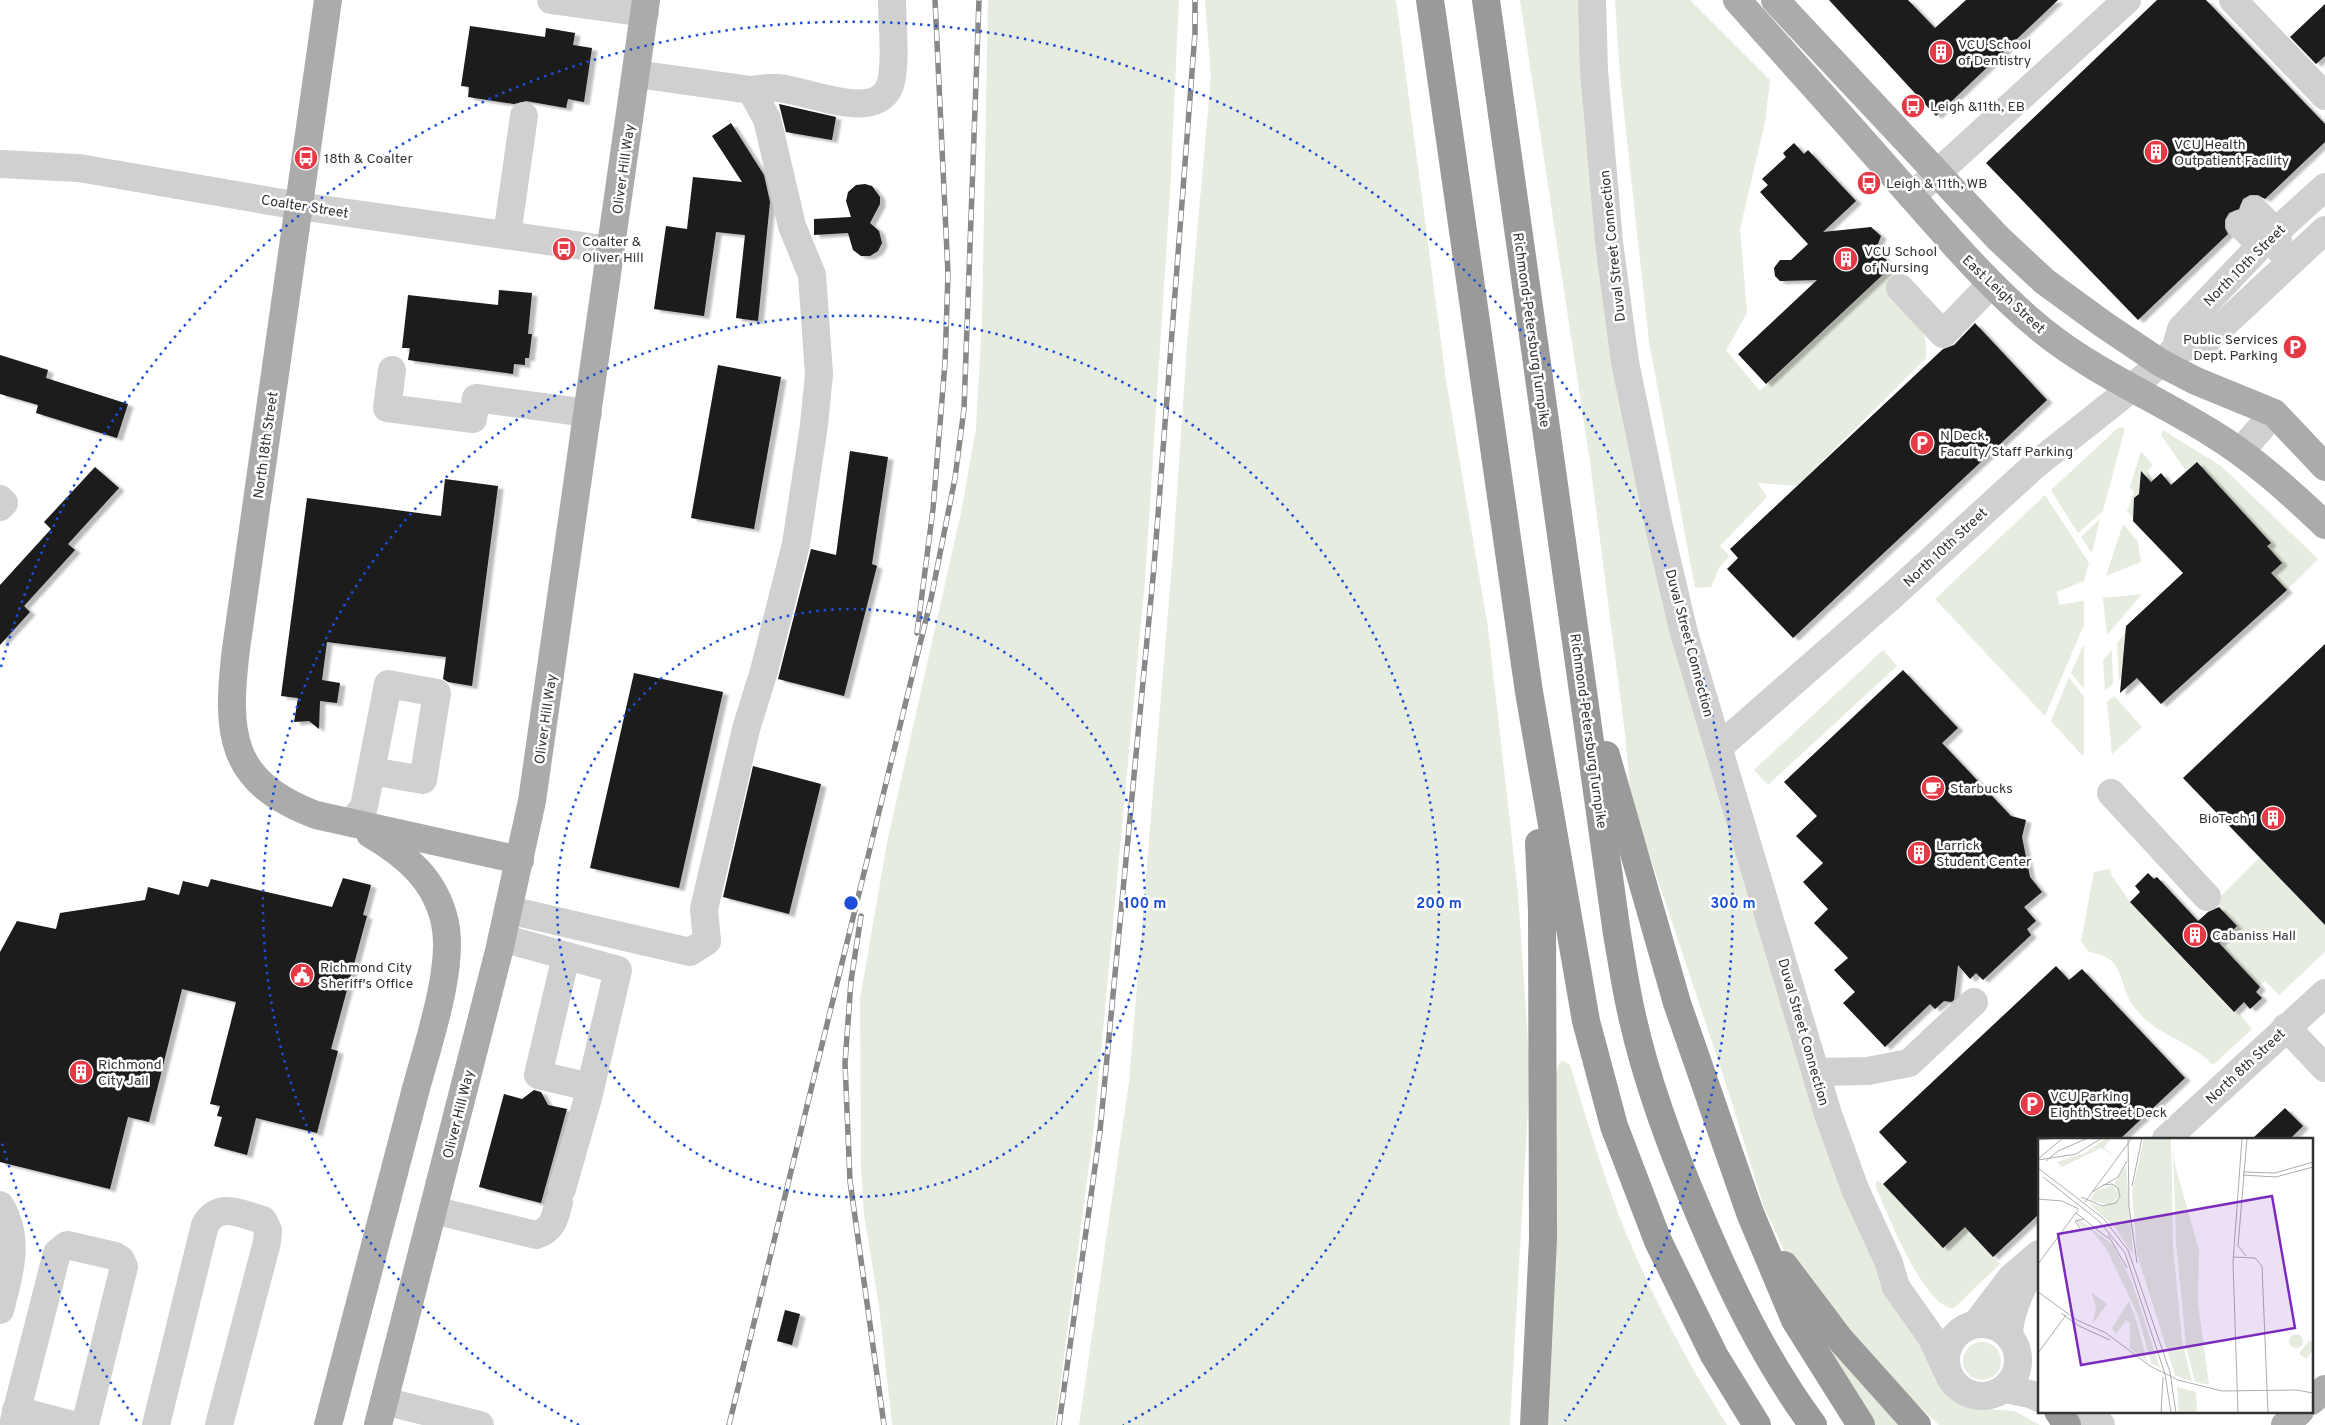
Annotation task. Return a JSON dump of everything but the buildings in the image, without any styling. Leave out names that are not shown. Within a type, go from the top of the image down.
[{"type":"highway","points":[[1430,0],[1528,692],[1586,1021],[1614,1126],[1658,1241],[1714,1355],[1757,1425]]},
{"type":"highway","name":"Richmond-Petersburg Turnpike","points":[[1486,0],[1617,934],[1633,1020],[1655,1097],[1683,1175],[1722,1269],[1756,1338],[1813,1425]]},
{"type":"highway","points":[[1580,670],[1676,1003],[1750,1213],[1795,1320],[1861,1425]]},
{"type":"highway","points":[[1528,692],[1542,911],[1544,1071],[1543,1239],[1534,1425]]},
{"type":"highway","points":[[1750,1213],[1794,1282],[1816,1311],[1917,1425]]},
{"type":"highway","points":[[2060,1412],[2067,1425]]},
{"type":"main road","name":"North 18th Street","points":[[328,0],[236,649],[231,710],[235,738],[246,765],[259,782],[292,806],[316,815],[520,860]]},
{"type":"main road","name":"East Leigh Street","points":[[1737,0],[1990,284],[2050,337],[2085,361],[2186,417],[2240,452],[2283,486],[2325,525]]},
{"type":"main road","points":[[1775,0],[2005,245],[2044,281],[2103,324],[2168,357],[2196,382],[2274,413],[2325,467]]},
{"type":"main road","name":"Oliver Hill Way","points":[[381,1413],[509,910],[542,744],[645,7]]},
{"type":"main road","points":[[328,1425],[440,995],[447,942],[441,908],[425,877],[403,855],[351,823]]},
{"type":"main road","points":[[2285,1425],[2298,1412]]},
{"type":"street","points":[[551,0],[645,7]]},
{"type":"street","points":[[636,74],[751,90],[778,88],[847,103],[868,104],[885,94],[892,78],[892,0]]},
{"type":"street","name":"Duval Street Connection","points":[[1592,0],[1594,71],[1609,242],[1625,362],[1684,632],[1828,1114],[1855,1189],[1889,1263],[1896,1287],[1932,1338],[1946,1369]]},
{"type":"street","points":[[1912,196],[1937,173],[2077,60],[2127,0]]},
{"type":"street","points":[[2234,0],[2325,96]]},
{"type":"street","points":[[509,910],[690,952],[707,941],[704,909],[746,729],[764,671],[796,544],[814,425],[819,374],[812,275],[792,226],[767,119],[751,90]]},
{"type":"street","points":[[507,235],[524,116]]},
{"type":"street","name":"Coalter Street","points":[[0,164],[79,168],[299,206],[611,250]]},
{"type":"street","name":"North 10th Street","points":[[2168,357],[2181,329],[2268,238],[2325,187]]},
{"type":"street","points":[[2247,217],[2281,250],[2274,278]]},
{"type":"street","name":"North 10th Street","points":[[1719,747],[1894,594],[2035,465],[2168,357],[2204,343],[2325,230]]},
{"type":"street","points":[[1900,288],[1943,334],[1990,284]]},
{"type":"street","points":[[392,370],[387,408],[474,420],[476,398],[588,413]]},
{"type":"street","points":[[2240,452],[2274,413]]},
{"type":"street","points":[[0,499],[4,503],[0,507]]},
{"type":"street","points":[[351,823],[364,808],[371,771]]},
{"type":"street","points":[[2110,792],[2207,897]]},
{"type":"street","points":[[433,1210],[536,1235],[547,1231],[555,1219],[590,1087],[618,970],[502,938]]},
{"type":"street","points":[[566,956],[538,1075],[590,1087]]},
{"type":"street","name":"North 8th Street","points":[[2167,1138],[2325,993]]},
{"type":"street","points":[[1816,1072],[1868,1071],[1909,1063],[1974,1002]]},
{"type":"street","points":[[2286,1027],[2325,1068]]},
{"type":"street","points":[[0,1205],[13,1242],[10,1273],[0,1310]]},
{"type":"street","points":[[156,1425],[205,1225],[210,1215],[223,1210],[263,1220],[268,1230],[267,1242],[220,1425]]},
{"type":"street","points":[[73,1425],[15,1417],[57,1253],[67,1245],[76,1245],[115,1256],[121,1260],[124,1267],[85,1425]]},
{"type":"street","points":[[2038,1255],[2011,1278],[1968,1328],[1948,1346],[1945,1357],[1946,1369],[1952,1381],[1970,1395],[1982,1397],[1994,1395],[2005,1389],[2013,1380],[2022,1352],[2010,1319],[2014,1305],[2038,1262]]},
{"type":"street","name":"Duval Street Connection","points":[[1889,1263],[1907,1288],[1926,1308],[1968,1328]]},
{"type":"street","points":[[1968,1328],[1988,1324],[2022,1352]]},
{"type":"street","points":[[2005,1389],[2038,1398]]},
{"type":"street","points":[[2060,1412],[2074,1425]]},
{"type":"street","points":[[2088,1412],[2101,1425]]},
{"type":"street","points":[[381,1413],[480,1425]]},
{"type":"shaded area","points":[[988,0],[1179,0],[1170,192],[1145,580],[1094,1127],[1055,1425],[892,1425],[879,1306],[864,1214],[861,1168],[860,999],[887,843],[962,508],[976,428],[982,322]]},
{"type":"shaded area","points":[[1205,0],[1396,0],[1446,380],[1488,628],[1518,893],[1530,1071],[1510,1425],[1079,1425],[1129,1082],[1173,552],[1187,345],[1211,77]]},
{"type":"shaded area","points":[[1520,0],[1581,0],[1625,427],[1907,1319],[1945,1390],[1959,1404],[1970,1408],[2014,1411],[2040,1425],[1939,1425],[1848,1337],[1788,1258],[1764,1208],[1729,1093],[1639,823],[1630,788],[1625,734],[1590,462]]},
{"type":"shaded area","points":[[1615,0],[1690,0],[1770,80],[1765,122],[1740,229],[1747,313],[1726,350],[1760,391],[1892,266],[1900,275],[1912,297],[1921,321],[1926,346],[1926,358],[1797,486],[1758,483],[1767,497],[1720,546],[1730,556],[1720,566],[1711,587],[1695,588],[1649,342],[1620,76]]},
{"type":"shaded area","points":[[2119,427],[2125,428],[2103,511],[2078,533],[2051,490]]},
{"type":"shaded area","points":[[2163,430],[2221,466],[2318,559],[2287,590],[2271,573],[2282,563],[2267,546],[2271,542],[2197,462],[2186,471],[2161,435]]},
{"type":"shaded area","points":[[2141,451],[2153,465],[2147,471],[2154,479],[2151,481],[2141,472],[2139,494],[2134,498],[2133,518],[2127,511],[2134,493],[2130,487]]},
{"type":"shaded area","points":[[2045,495],[2089,563],[2084,581],[2057,592],[2059,605],[2084,601],[2084,625],[2045,716],[1935,599]]},
{"type":"shaded area","points":[[2100,519],[2092,553],[2081,537]]},
{"type":"shaded area","points":[[2123,524],[2138,542],[2141,562],[2106,576]]},
{"type":"shaded area","points":[[2142,594],[2107,635],[2103,598]]},
{"type":"shaded area","points":[[2126,632],[2122,678],[2119,679],[2117,643]]},
{"type":"shaded area","points":[[2084,646],[2084,689],[2071,673]]},
{"type":"shaded area","points":[[1883,650],[1897,666],[1768,785],[1754,770]]},
{"type":"shaded area","points":[[2112,650],[2113,684],[2105,690],[2103,660]]},
{"type":"shaded area","points":[[2069,677],[2084,697],[2084,754],[2082,755],[2051,721]]},
{"type":"shaded area","points":[[2114,696],[2142,727],[2112,754],[2107,702]]},
{"type":"shaded area","points":[[2260,857],[2325,925],[2325,952],[2279,995],[2265,981],[2259,986],[2219,943],[2237,926],[2215,902]]},
{"type":"shaded area","points":[[2110,869],[2112,876],[2130,902],[2233,1012],[2236,1009],[2252,1029],[2213,1065],[2193,1049],[2162,1031],[2143,1017],[2129,999],[2116,966],[2101,955],[2089,952],[2081,941],[2094,872]]},
{"type":"shaded area","points":[[1562,1060],[1570,1065],[1611,1195],[1641,1268],[1681,1348],[1727,1425],[1547,1425],[1556,1073]]},
{"type":"shaded area","points":[[1877,1181],[1881,1182],[1943,1247],[1965,1227],[2000,1264],[1954,1308],[1943,1305],[1931,1293],[1919,1276],[1887,1214],[1875,1185]]},
{"type":"shaded area","points":[[1817,1326],[1906,1425],[1872,1425],[1841,1380]]},
{"type":"shaded area","points":[[1982,1342],[1995,1348],[2001,1361],[1995,1374],[1982,1380],[1969,1374],[1963,1361],[1969,1348]]},
{"type":"railway","points":[[917,633],[933,509],[945,363],[948,274],[935,0]]},
{"type":"railway","points":[[729,1425],[931,599],[955,478],[964,409],[979,0]]},
{"type":"railway","points":[[1059,1425],[1100,1131],[1154,567],[1195,33],[1195,0]]},
{"type":"railway","points":[[861,916],[851,981],[845,1063],[850,1181],[884,1425]]},
{"type":"place","name":"VCU School of Dentistry","points":[[1941,52]]},
{"type":"place","name":"Leigh &11th, EB","points":[[1913,106]]},
{"type":"place","name":"VCU Health Outpatient Facility","points":[[2156,152]]},
{"type":"place","name":"18th & Coalter","points":[[306,158]]},
{"type":"place","name":"Leigh & 11th, WB","points":[[1869,183]]},
{"type":"place","name":"Coalter & Oliver Hill","points":[[564,249]]},
{"type":"place","name":"VCU School of Nursing","points":[[1846,259]]},
{"type":"place","name":"Public Services Dept. Parking","points":[[2295,347]]},
{"type":"place","name":"N Deck, Faculty/Staff Parking","points":[[1922,443]]},
{"type":"place","name":"Starbucks","points":[[1933,788]]},
{"type":"place","name":"BioTech 1","points":[[2273,818]]},
{"type":"place","name":"Larrick Student Center","points":[[1919,853]]},
{"type":"place","name":"Cabaniss Hall","points":[[2195,935]]},
{"type":"place","name":"Richmond City Sheriff's Office","points":[[302,975]]},
{"type":"place","name":"Richmond City Jail","points":[[81,1072]]},
{"type":"place","name":"VCU Parking Eighth Street Deck","points":[[2032,1104]]}]
